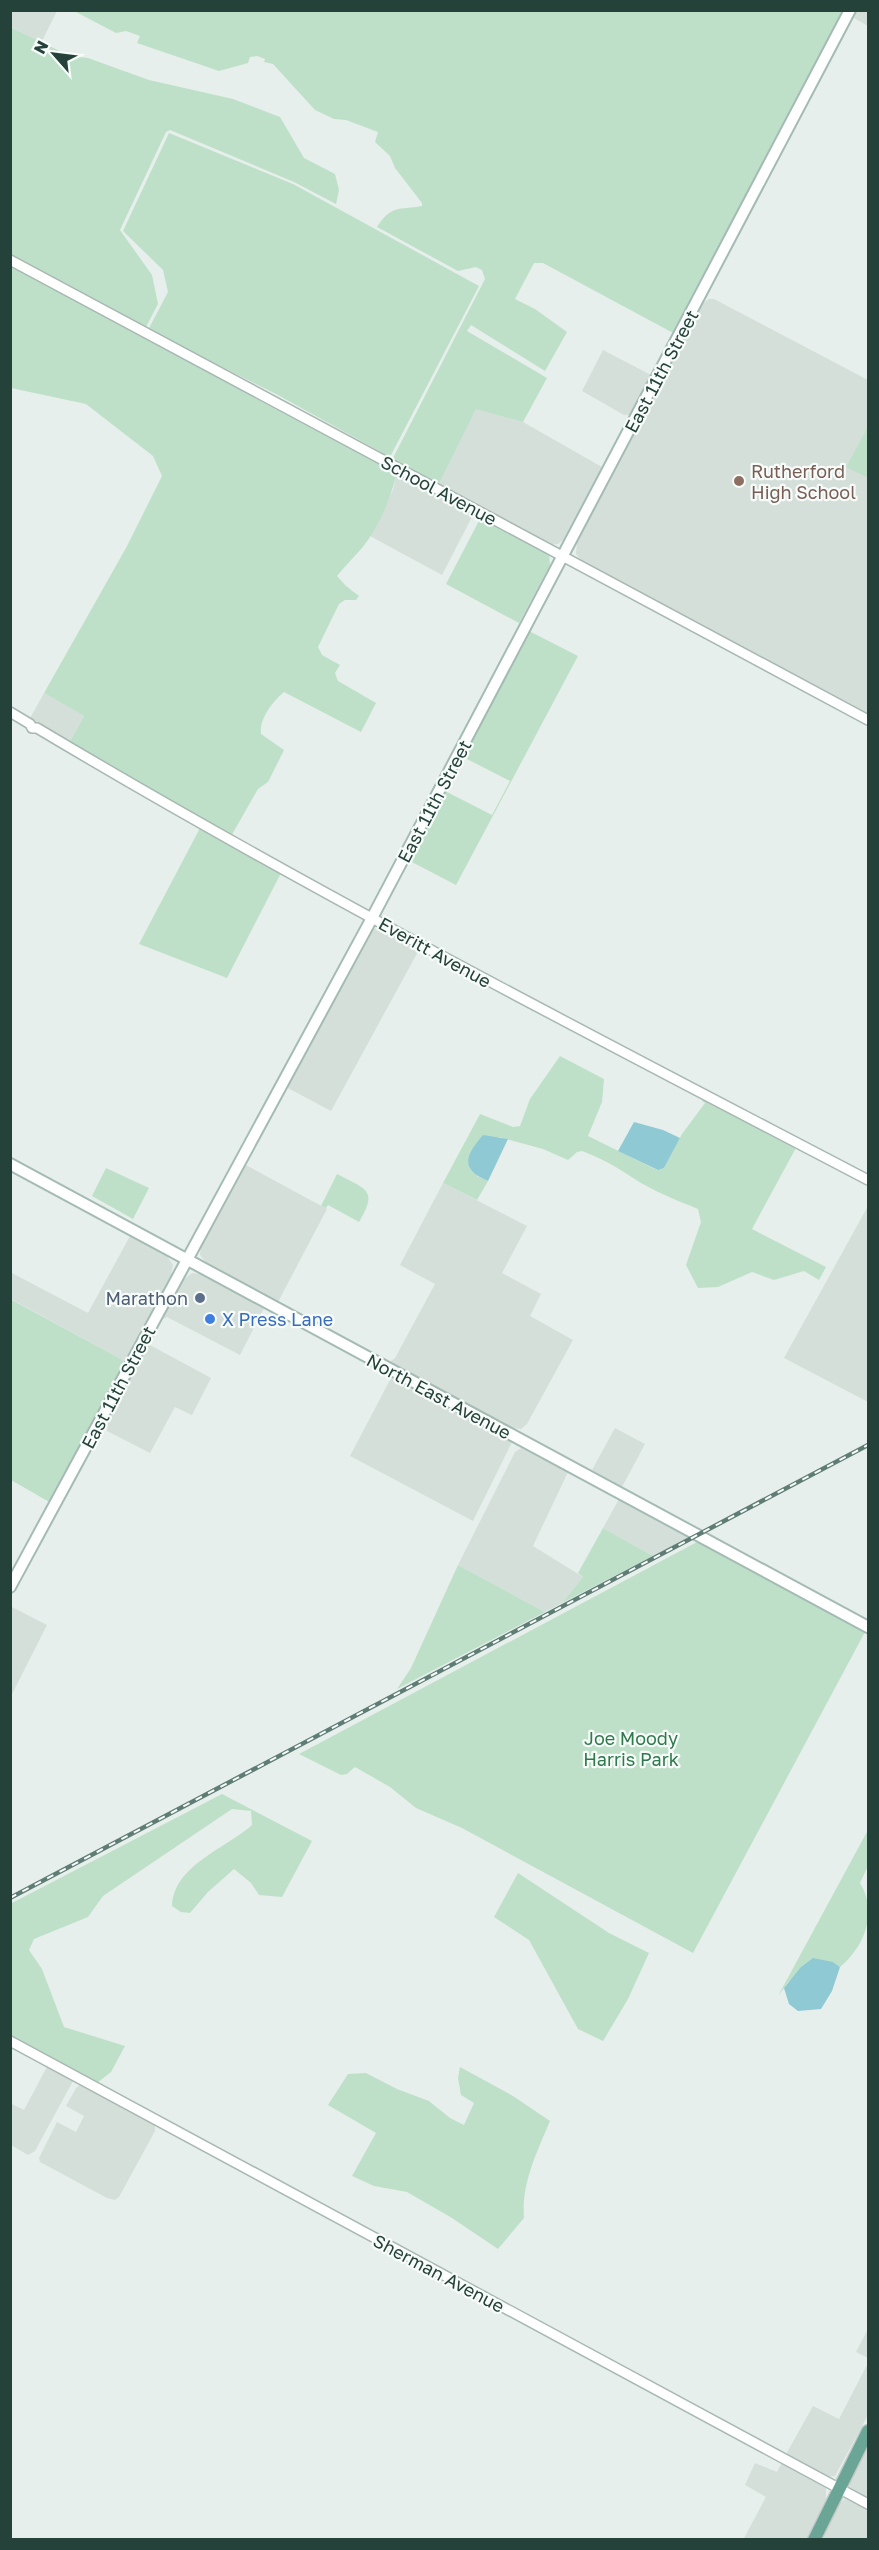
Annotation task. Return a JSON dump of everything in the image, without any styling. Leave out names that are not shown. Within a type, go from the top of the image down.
[{"type":"main road","name":"East 11th Street","points":[[10,1587],[372,918],[850,10]]},
{"type":"main road","name":"North East Avenue","points":[[10,1164],[868,1627]]},
{"type":"main road","points":[[814,2540],[868,2431]]},
{"type":"street","name":"School Avenue","points":[[10,260],[868,720]]},
{"type":"street","name":"Everitt Avenue","points":[[10,712],[30,724],[32,728],[37,728],[160,802],[372,918],[561,1021],[868,1180]]},
{"type":"street","name":"Sherman Avenue","points":[[10,2041],[868,2504]]},
{"type":"shaded area","points":[[10,11],[57,11],[41,43],[11,27]]},
{"type":"shaded area","points":[[856,11],[868,11],[868,26],[854,18]]},
{"type":"shaded area","name":"Rutherford High School","points":[[714,299],[868,380],[868,716],[583,563],[576,554],[577,541],[703,303]]},
{"type":"shaded area","points":[[603,350],[653,376],[630,415],[624,415],[582,391]]},
{"type":"shaded area","points":[[476,408],[523,422],[602,467],[563,540],[558,544],[549,545],[438,486]]},
{"type":"shaded area","points":[[397,472],[474,513],[442,575],[370,536],[393,490]]},
{"type":"shaded area","points":[[44,693],[84,716],[69,743],[29,720]]},
{"type":"shaded area","points":[[377,928],[420,948],[331,1111],[286,1087],[371,930]]},
{"type":"shaded area","points":[[244,1164],[327,1209],[278,1302],[205,1261],[200,1255],[201,1245]]},
{"type":"shaded area","points":[[443,1183],[527,1226],[502,1273],[541,1294],[530,1316],[573,1340],[527,1424],[521,1429],[509,1428],[390,1362],[395,1358],[435,1284],[400,1265]]},
{"type":"shaded area","points":[[868,1206],[868,1402],[784,1358]]},
{"type":"shaded area","points":[[130,1236],[167,1256],[173,1265],[171,1275],[125,1363],[11,1299],[10,1272],[88,1313]]},
{"type":"shaded area","points":[[192,1273],[199,1274],[264,1308],[240,1355],[167,1317],[161,1320],[182,1281]]},
{"type":"shaded area","points":[[148,1344],[211,1378],[192,1415],[175,1407],[150,1453],[107,1431],[104,1425]]},
{"type":"shaded area","points":[[392,1376],[512,1442],[473,1521],[350,1456]]},
{"type":"shaded area","points":[[615,1428],[645,1444],[622,1487],[592,1470]]},
{"type":"shaded area","points":[[521,1448],[568,1472],[533,1546],[583,1577],[562,1603],[545,1612],[458,1565],[515,1452]]},
{"type":"shaded area","points":[[619,1499],[689,1538],[653,1556],[603,1528]]},
{"type":"shaded area","points":[[10,1606],[47,1625],[11,1696],[10,1696]]},
{"type":"shaded area","points":[[48,2065],[73,2081],[35,2151],[28,2155],[11,2145],[10,2103],[24,2110]]},
{"type":"shaded area","points":[[81,2084],[155,2125],[155,2131],[119,2197],[115,2200],[107,2198],[40,2162],[39,2158],[57,2122],[76,2132],[84,2116],[66,2106],[76,2088]]},
{"type":"shaded area","points":[[868,2329],[868,2358],[856,2352]]},
{"type":"shaded area","points":[[867,2365],[868,2415],[835,2476],[825,2477],[785,2456],[813,2406],[839,2419]]},
{"type":"shaded area","points":[[868,2447],[868,2499],[851,2490],[849,2484]]},
{"type":"shaded area","points":[[782,2462],[826,2488],[826,2499],[807,2539],[743,2540],[766,2497],[745,2485],[755,2463],[777,2472]]},
{"type":"shaded area","points":[[845,2499],[868,2508],[868,2539],[822,2540],[839,2504]]},
{"type":"green space","points":[[74,11],[845,11],[675,334],[543,263],[534,263],[515,299],[535,309],[567,332],[545,371],[471,325],[467,331],[547,378],[523,422],[476,409],[438,486],[389,459],[393,458],[485,279],[482,270],[476,267],[458,271],[377,227],[391,212],[422,206],[395,168],[390,156],[375,142],[378,132],[346,120],[334,119],[315,110],[273,64],[264,62],[265,59],[257,56],[250,57],[248,63],[219,71],[137,43],[140,36],[126,31],[116,33]]},
{"type":"green space","points":[[10,27],[70,56],[88,58],[149,80],[233,99],[280,117],[304,158],[335,174],[339,190],[336,204],[294,182],[170,130],[166,132],[120,230],[152,275],[158,304],[145,329],[11,257]]},
{"type":"green space","points":[[169,133],[293,184],[479,286],[390,457],[276,394],[148,330],[168,292],[163,270],[123,231]]},
{"type":"green space","points":[[10,264],[397,472],[388,502],[374,531],[337,576],[359,596],[356,600],[345,600],[339,604],[318,647],[322,655],[340,665],[335,673],[338,681],[376,703],[361,732],[284,692],[264,716],[261,734],[284,750],[268,782],[258,789],[230,838],[69,743],[84,716],[44,693],[126,548],[162,476],[153,456],[86,404],[11,388]]},
{"type":"green space","points":[[868,427],[868,478],[846,467]]},
{"type":"green space","points":[[481,517],[549,554],[550,565],[519,623],[446,584]]},
{"type":"green space","points":[[529,631],[578,656],[456,885],[408,860],[445,791],[492,815],[510,781],[463,757]]},
{"type":"green space","points":[[200,828],[281,873],[227,978],[139,944]]},
{"type":"green space","points":[[560,1056],[604,1079],[602,1102],[588,1136],[657,1170],[664,1168],[682,1134],[705,1103],[702,1101],[704,1097],[797,1146],[752,1229],[826,1267],[819,1280],[804,1271],[774,1280],[752,1272],[718,1287],[698,1288],[686,1265],[701,1222],[698,1209],[641,1183],[609,1163],[582,1151],[577,1152],[568,1160],[543,1149],[499,1137],[477,1176],[488,1181],[477,1200],[443,1183],[480,1114],[513,1127],[520,1126],[530,1099]]},
{"type":"green space","points":[[106,1168],[149,1188],[133,1219],[92,1196]]},
{"type":"green space","points":[[337,1174],[366,1191],[368,1203],[359,1222],[328,1205],[326,1208],[321,1206]]},
{"type":"green space","points":[[10,1299],[125,1363],[51,1503],[11,1480]]},
{"type":"green space","points":[[603,1528],[653,1556],[562,1603],[583,1577],[578,1573]]},
{"type":"green space","name":"Joe Moody Harris Park","points":[[697,1542],[865,1632],[693,1953],[462,1828],[416,1808],[390,1787],[355,1767],[347,1774],[341,1775],[299,1754]]},
{"type":"green space","points":[[458,1565],[545,1612],[397,1689],[411,1668]]},
{"type":"green space","points":[[222,1794],[312,1841],[282,1897],[259,1895],[251,1883],[234,1869],[208,1892],[190,1913],[181,1912],[172,1906],[175,1892],[191,1869],[252,1825],[251,1811],[232,1809],[103,1896],[88,1917],[34,1939],[29,1950],[42,1969],[64,2027],[125,2046],[111,2072],[97,2083],[11,2036],[10,1904]]},
{"type":"green space","points":[[868,1830],[868,1866],[860,1883],[868,1905],[868,1917],[862,1939],[849,1959],[840,1967],[833,1962],[789,1981],[778,1996]]},
{"type":"green space","points":[[518,1873],[609,1933],[649,1953],[628,1999],[603,2041],[578,2029],[529,1940],[494,1917]]},
{"type":"green space","points":[[460,2067],[513,2096],[550,2121],[527,2181],[524,2218],[498,2249],[452,2218],[407,2192],[374,2186],[352,2176],[376,2133],[328,2105],[348,2074],[366,2073],[397,2089],[429,2101],[450,2118],[464,2125],[474,2103],[461,2095],[458,2078]]},
{"type":"water","points":[[634,1122],[663,1130],[680,1138],[664,1168],[658,1170],[618,1151]]},
{"type":"water","points":[[483,1135],[508,1139],[488,1181],[473,1172],[468,1161],[472,1149]]},
{"type":"water","points":[[813,1958],[833,1962],[840,1967],[832,1991],[821,2009],[798,2011],[789,2004],[784,1988],[801,1967]]},
{"type":"railway","points":[[10,1898],[868,1445]]},
{"type":"place","name":"Rutherford High School","points":[[739,481]]},
{"type":"place","name":"Marathon","points":[[200,1298]]},
{"type":"place","name":"X Press Lane","points":[[210,1319]]}]
